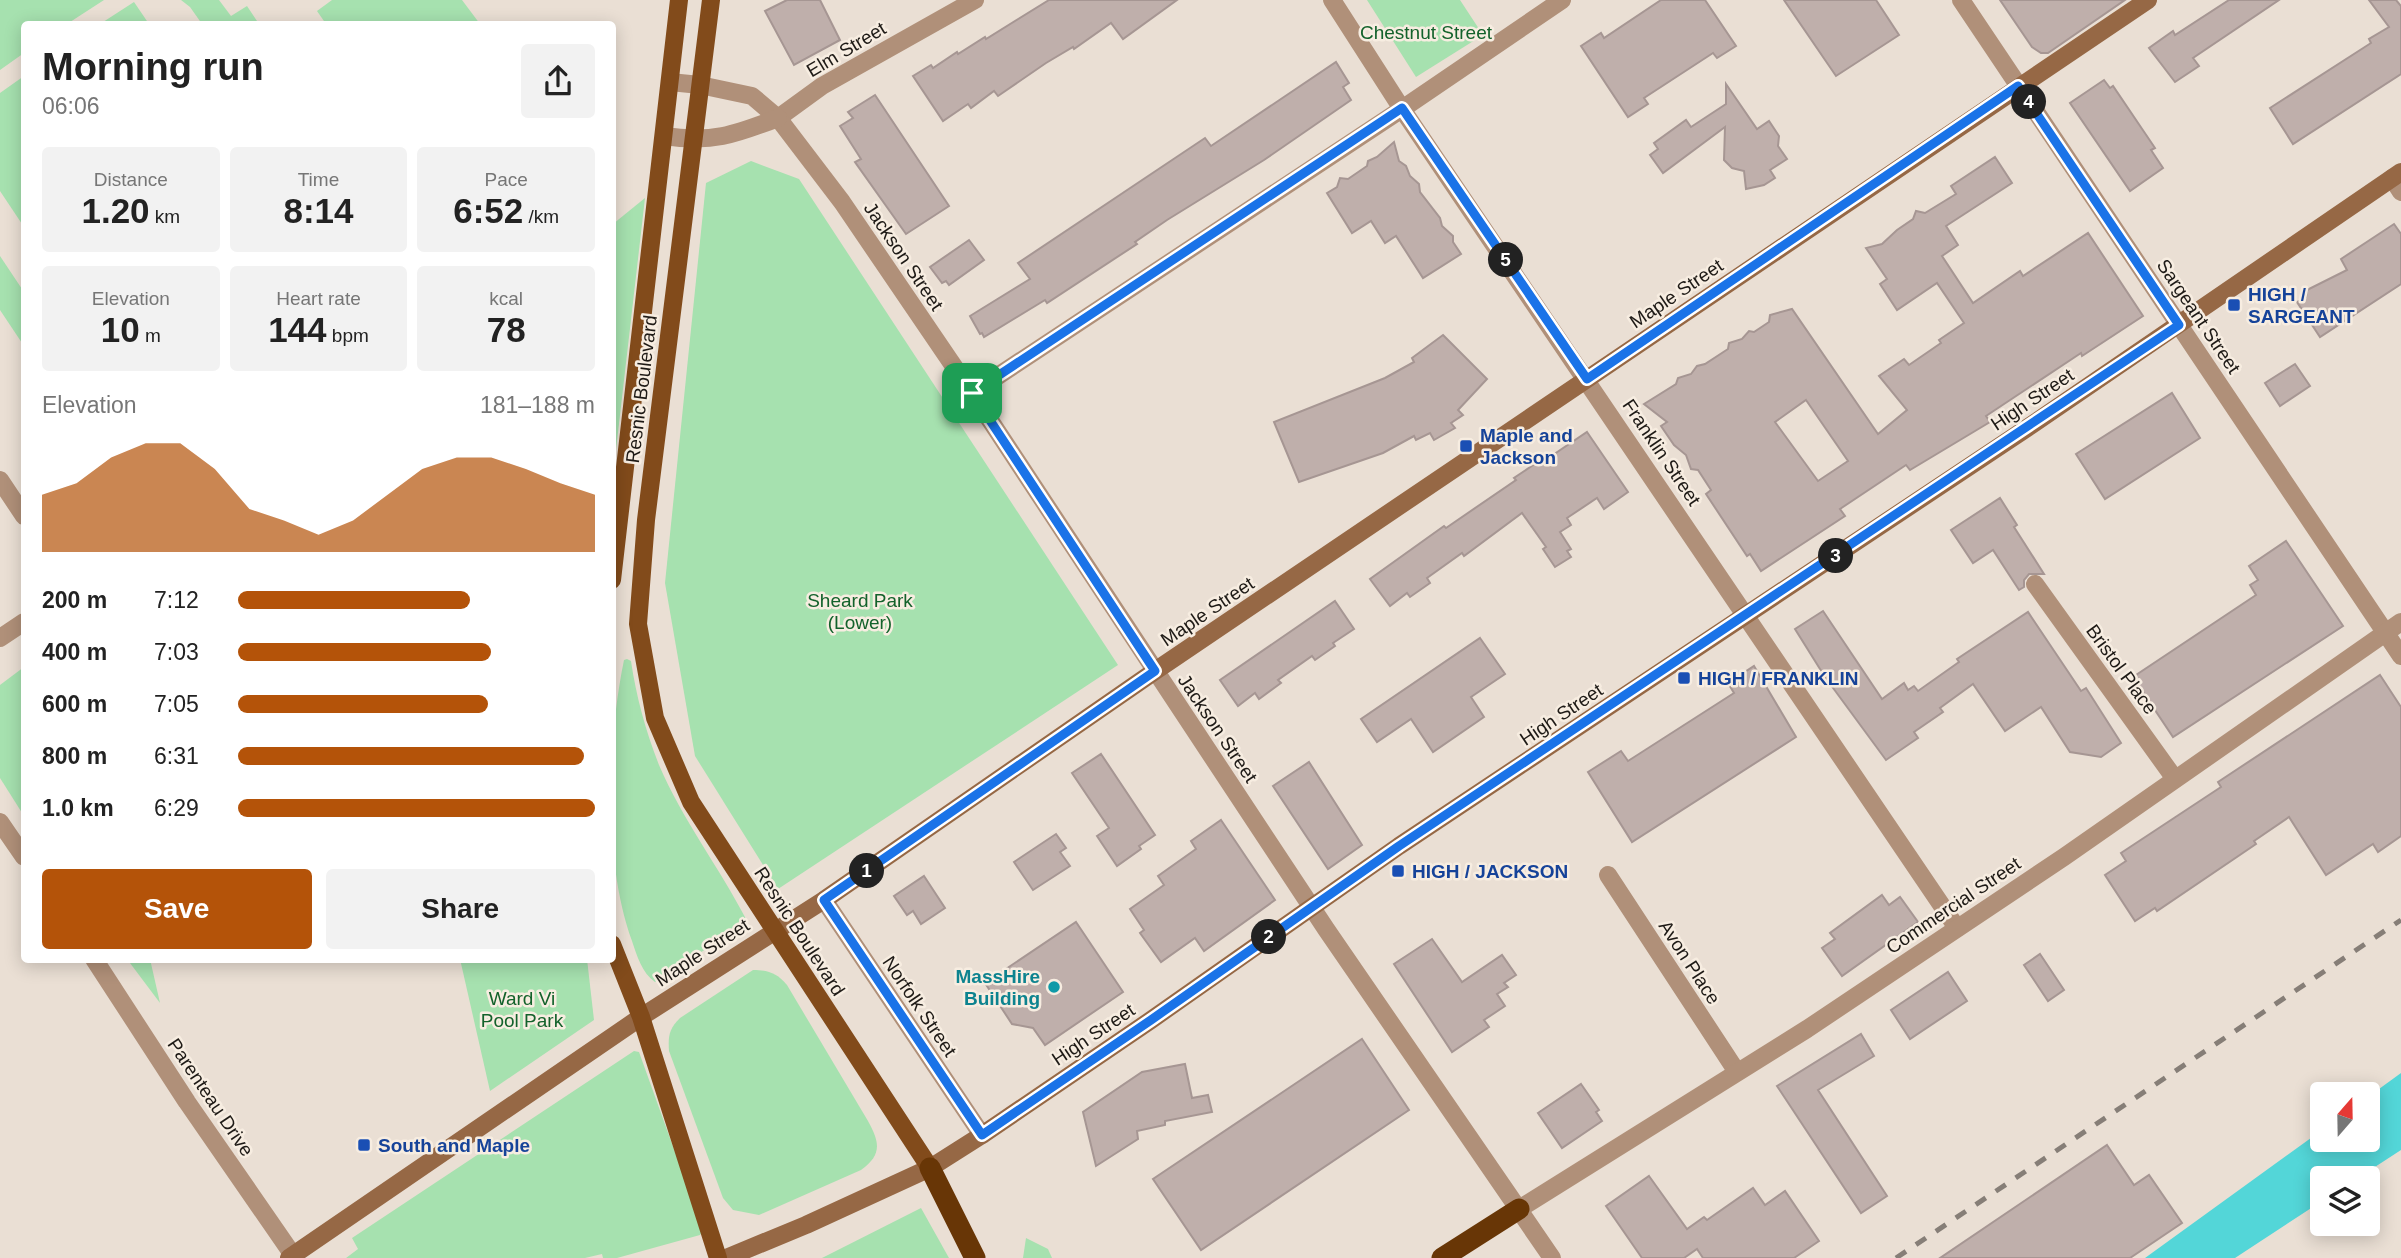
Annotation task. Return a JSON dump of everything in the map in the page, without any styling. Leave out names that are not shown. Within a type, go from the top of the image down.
[{"type":"highway","points":[[930,1168],[975,1258]]},
{"type":"highway","points":[[1442,1258],[1519,1209]]},
{"type":"highway","points":[[1457,1258],[1519,1209]]},
{"type":"main road","name":"Resnic Boulevard","points":[[616,546],[680,0]]},
{"type":"main road","name":"Resnic Boulevard","points":[[711,0],[646,520],[638,624],[655,718],[691,802],[930,1168]]},
{"type":"main road","name":"Maple Street","points":[[292,1257],[641,1017],[824,900],[1155,671],[2148,0]]},
{"type":"main road","name":"High Street","points":[[726,1258],[930,1168],[982,1135],[1410,839],[2398,181]]},
{"type":"main road","points":[[616,954],[641,1017],[718,1258]]},
{"type":"street","name":"Elm Street","points":[[778,118],[822,86],[975,0]]},
{"type":"street","name":"Franklin Street","points":[[1332,0],[1402,108],[1958,928]]},
{"type":"street","points":[[972,393],[1562,0]]},
{"type":"street","name":"Sargeant Street","points":[[1961,0],[2401,656]]},
{"type":"street","name":"Jackson Street","points":[[670,82],[752,96],[778,118],[842,202],[972,393],[1312,907],[1552,1258]]},
{"type":"street","points":[[664,136],[693,140],[736,134],[778,118]]},
{"type":"street","points":[[0,480],[21,512]]},
{"type":"street","name":"Bristol Place","points":[[2035,584],[2175,779]]},
{"type":"street","name":"Commercial Street","points":[[1519,1209],[1807,1029],[2401,622]]},
{"type":"street","points":[[0,638],[21,624]]},
{"type":"street","points":[[0,822],[21,853]]},
{"type":"street","name":"Avon Place","points":[[1608,875],[1737,1072]]},
{"type":"street","name":"Norfolk Street","points":[[824,900],[982,1135]]},
{"type":"street","name":"Parenteau Drive","points":[[97,963],[292,1257]]},
{"type":"green space","points":[[0,0],[104,0],[72,21],[21,21],[21,55],[0,70]]},
{"type":"green space","points":[[181,0],[219,0],[231,16],[247,6],[257,21],[200,21]]},
{"type":"green space","points":[[332,0],[462,0],[478,21],[324,21],[317,11]]},
{"type":"green space","name":"Chestnut Street","points":[[1367,0],[1460,0],[1483,35],[1416,77]]},
{"type":"green space","points":[[134,2],[147,21],[105,21]]},
{"type":"green space","points":[[21,78],[21,222],[0,191],[0,93]]},
{"type":"green space","name":"Sheard Park (Lower)","points":[[751,161],[799,179],[1118,665],[778,889],[695,756],[665,583],[706,183]]},
{"type":"green space","points":[[645,198],[616,450],[616,222]]},
{"type":"green space","points":[[0,256],[21,288],[21,342],[0,310]]},
{"type":"green space","points":[[624,660],[631,661],[642,714],[668,785],[746,919],[743,925],[655,982],[643,969],[638,958],[616,875],[616,710]]},
{"type":"green space","points":[[21,669],[21,811],[0,778],[0,685]]},
{"type":"green space","points":[[130,963],[151,963],[160,1003]]},
{"type":"green space","name":"Ward Vi Pool Park","points":[[461,963],[587,963],[594,1020],[490,1091]]},
{"type":"green space","points":[[753,970],[772,973],[787,985],[868,1121],[877,1142],[876,1154],[861,1170],[759,1215],[733,1210],[723,1198],[669,1051],[671,1029],[680,1018]]},
{"type":"green space","points":[[634,1051],[639,1052],[703,1230],[700,1235],[617,1258],[603,1258],[602,1254],[585,1258],[346,1258],[358,1249],[352,1238]]},
{"type":"green space","points":[[921,1208],[949,1258],[822,1258]]},
{"type":"green space","points":[[1026,1238],[1048,1249],[1052,1258],[1023,1258]]},
{"type":"water","points":[[2401,1073],[2401,1150],[2376,1166],[2310,1166],[2310,1209],[2235,1258],[2145,1258],[2310,1139],[2310,1152],[2380,1152],[2380,1088]]},
{"type":"building","points":[[787,0],[820,0],[840,40],[794,65],[765,11]]},
{"type":"building","points":[[1049,0],[1177,0],[1123,39],[1111,23],[998,96],[994,91],[971,108],[968,104],[943,121],[913,76],[931,65],[933,68],[985,37],[986,39]]},
{"type":"building","points":[[1661,0],[1705,0],[1736,46],[1717,58],[1713,53],[1644,98],[1648,104],[1628,117],[1581,46],[1601,33],[1604,38]]},
{"type":"building","points":[[1784,0],[1876,0],[1899,35],[1836,76]]},
{"type":"building","points":[[2000,0],[2125,0],[2048,53],[2041,53],[2032,47]]},
{"type":"building","points":[[2229,0],[2279,0],[2193,58],[2199,66],[2175,82],[2149,48],[2173,31],[2175,35]]},
{"type":"building","points":[[2369,0],[2396,0],[2401,6],[2401,74],[2293,144],[2270,108],[2371,43],[2369,39],[2389,27]]},
{"type":"building","points":[[1336,62],[1349,83],[1343,87],[1351,100],[1264,160],[1167,220],[1135,242],[1137,244],[1047,303],[1045,300],[984,337],[980,334],[970,316],[1030,279],[1018,263],[1205,138],[1211,146]]},
{"type":"building","points":[[2104,80],[2110,88],[2113,86],[2155,148],[2151,150],[2163,168],[2130,191],[2070,103]]},
{"type":"building","points":[[1726,84],[1757,129],[1769,121],[1779,136],[1778,146],[1787,159],[1770,170],[1775,178],[1764,185],[1746,189],[1744,171],[1732,168],[1724,160],[1725,127],[1663,173],[1650,155],[1658,149],[1654,143],[1686,120],[1691,127],[1726,104]]},
{"type":"building","points":[[875,95],[949,206],[906,234],[855,162],[861,159],[840,126],[853,118],[848,112]]},
{"type":"building","points":[[1394,142],[1399,161],[1419,184],[1420,192],[1440,218],[1442,226],[1453,236],[1453,242],[1461,254],[1423,278],[1396,236],[1385,243],[1371,221],[1352,233],[1327,193],[1337,187],[1340,178],[1348,179]]},
{"type":"building","points":[[1995,157],[2012,183],[1946,226],[1958,245],[1942,256],[1973,303],[2020,271],[2023,276],[2088,233],[2143,316],[2082,356],[2081,353],[1986,416],[1990,422],[1910,470],[1906,465],[1840,509],[1845,516],[1761,571],[1750,554],[1747,556],[1706,494],[1711,490],[1698,470],[1691,469],[1686,455],[1674,445],[1661,426],[1667,422],[1644,404],[1676,384],[1678,378],[1691,374],[1697,366],[1728,349],[1729,343],[1742,339],[1749,331],[1754,332],[1769,322],[1770,315],[1792,309],[1878,434],[1907,410],[1879,376],[1904,359],[1909,365],[1964,323],[1937,283],[1897,310],[1880,284],[1887,279],[1866,248],[1882,244],[1913,219],[1916,211],[1925,213],[1956,194],[1951,186]],"holes":[[[1806,400],[1848,461],[1818,481],[1775,422]]]},
{"type":"building","points":[[2394,224],[2401,234],[2401,284],[2320,337],[2297,302],[2306,297],[2307,290],[2347,270],[2341,259]]},
{"type":"building","points":[[969,240],[984,260],[949,285],[946,281],[942,283],[930,267]]},
{"type":"building","points":[[1443,335],[1487,379],[1458,410],[1463,415],[1451,423],[1455,428],[1434,440],[1430,433],[1416,440],[1414,436],[1383,453],[1299,482],[1274,422],[1385,378],[1414,362],[1412,358]]},
{"type":"building","points":[[2295,364],[2310,386],[2280,406],[2265,383]]},
{"type":"building","points":[[2172,393],[2200,438],[2105,499],[2076,454]]},
{"type":"building","points":[[1587,432],[1628,492],[1604,509],[1597,498],[1567,518],[1571,525],[1560,532],[1571,549],[1567,551],[1571,557],[1555,567],[1543,549],[1546,547],[1522,513],[1464,556],[1462,553],[1427,578],[1430,583],[1410,597],[1407,593],[1390,606],[1370,579],[1444,526],[1446,528],[1516,480],[1514,478],[1539,461],[1541,463]]},
{"type":"building","points":[[2000,498],[2017,525],[2014,527],[2044,574],[2029,574],[2024,580],[2024,587],[2019,590],[1993,550],[1973,563],[1951,530]]},
{"type":"building","points":[[2286,541],[2343,626],[2173,737],[2133,677],[2256,595],[2250,585],[2258,580],[2249,566]]},
{"type":"building","points":[[1335,601],[1354,629],[1333,643],[1335,646],[1315,660],[1312,656],[1278,680],[1281,683],[1259,699],[1255,693],[1238,706],[1220,680]]},
{"type":"building","points":[[1823,611],[1882,699],[1904,683],[1908,690],[1914,686],[1918,691],[1959,662],[1957,659],[2028,612],[2081,691],[2086,688],[2121,743],[2101,757],[2070,752],[2041,707],[2005,731],[1973,684],[1940,708],[1943,712],[1914,732],[1918,738],[1886,760],[1825,677],[1795,629]]},
{"type":"building","points":[[1480,638],[1505,674],[1471,697],[1484,717],[1433,752],[1411,719],[1377,742],[1361,719]]},
{"type":"building","points":[[1754,666],[1796,737],[1632,842],[1588,772],[1621,751],[1628,761],[1734,693],[1728,683]]},
{"type":"building","points":[[2380,675],[2401,707],[2401,836],[2378,852],[2373,844],[2326,875],[2289,817],[2254,841],[2256,844],[2157,911],[2155,908],[2135,921],[2105,875],[2126,861],[2121,853],[2221,787],[2218,782]]},
{"type":"building","points":[[1101,754],[1155,835],[1117,866],[1097,836],[1109,828],[1072,773]]},
{"type":"building","points":[[1309,762],[1362,845],[1328,869],[1273,786]]},
{"type":"building","points":[[1221,820],[1275,900],[1204,951],[1195,938],[1161,962],[1140,933],[1144,930],[1130,909],[1164,885],[1158,876],[1196,849],[1191,841]]},
{"type":"building","points":[[1056,834],[1066,848],[1060,852],[1070,866],[1033,890],[1014,862]]},
{"type":"building","points":[[924,876],[945,908],[921,924],[913,911],[907,915],[894,896]]},
{"type":"building","points":[[1882,895],[1889,905],[1900,897],[1918,922],[1842,976],[1822,948],[1835,939],[1830,933]]},
{"type":"building","name":"MassHire Building","points":[[1076,922],[1123,992],[1045,1045],[1033,1028],[1012,1024],[985,983]]},
{"type":"building","points":[[1432,939],[1462,982],[1502,955],[1516,975],[1504,983],[1508,987],[1497,994],[1505,1006],[1484,1020],[1489,1027],[1452,1052],[1394,964]]},
{"type":"building","points":[[2040,954],[2064,990],[2048,1001],[2024,965]]},
{"type":"building","points":[[1948,972],[1967,1001],[1910,1039],[1891,1010]]},
{"type":"building","points":[[1861,1034],[1874,1056],[1818,1090],[1887,1196],[1861,1213],[1777,1086]]},
{"type":"building","points":[[1362,1039],[1409,1110],[1201,1250],[1153,1179]]},
{"type":"building","points":[[1185,1064],[1192,1098],[1208,1095],[1212,1112],[1165,1121],[1165,1125],[1137,1131],[1138,1139],[1096,1166],[1083,1112],[1142,1072]]},
{"type":"building","points":[[1581,1084],[1599,1110],[1596,1112],[1602,1121],[1562,1148],[1538,1113]]},
{"type":"building","points":[[2107,1145],[2134,1185],[2149,1175],[2182,1223],[2130,1258],[1940,1258]]},
{"type":"building","points":[[1649,1176],[1687,1229],[1704,1217],[1707,1220],[1753,1188],[1765,1205],[1785,1191],[1819,1241],[1794,1258],[1703,1258],[1697,1249],[1684,1258],[1642,1258],[1606,1206]]},
{"type":"railway","points":[[1896,1258],[2401,920]]},
{"type":"place","name":"HIGH / SARGEANT","points":[[2234,305]]},
{"type":"place","name":"Maple and Jackson","points":[[1466,446]]},
{"type":"place","name":"HIGH / FRANKLIN","points":[[1684,678]]},
{"type":"place","name":"HIGH / JACKSON","points":[[1398,871]]},
{"type":"place","name":"MassHire Building","points":[[1054,987]]},
{"type":"place","name":"South and Maple","points":[[364,1145]]},
{"type":"route","points":[[2018,86],[2179,325],[1399,846],[982,1135],[824,900],[1155,671],[972,393],[1402,108],[1587,379],[2018,86]]}]
